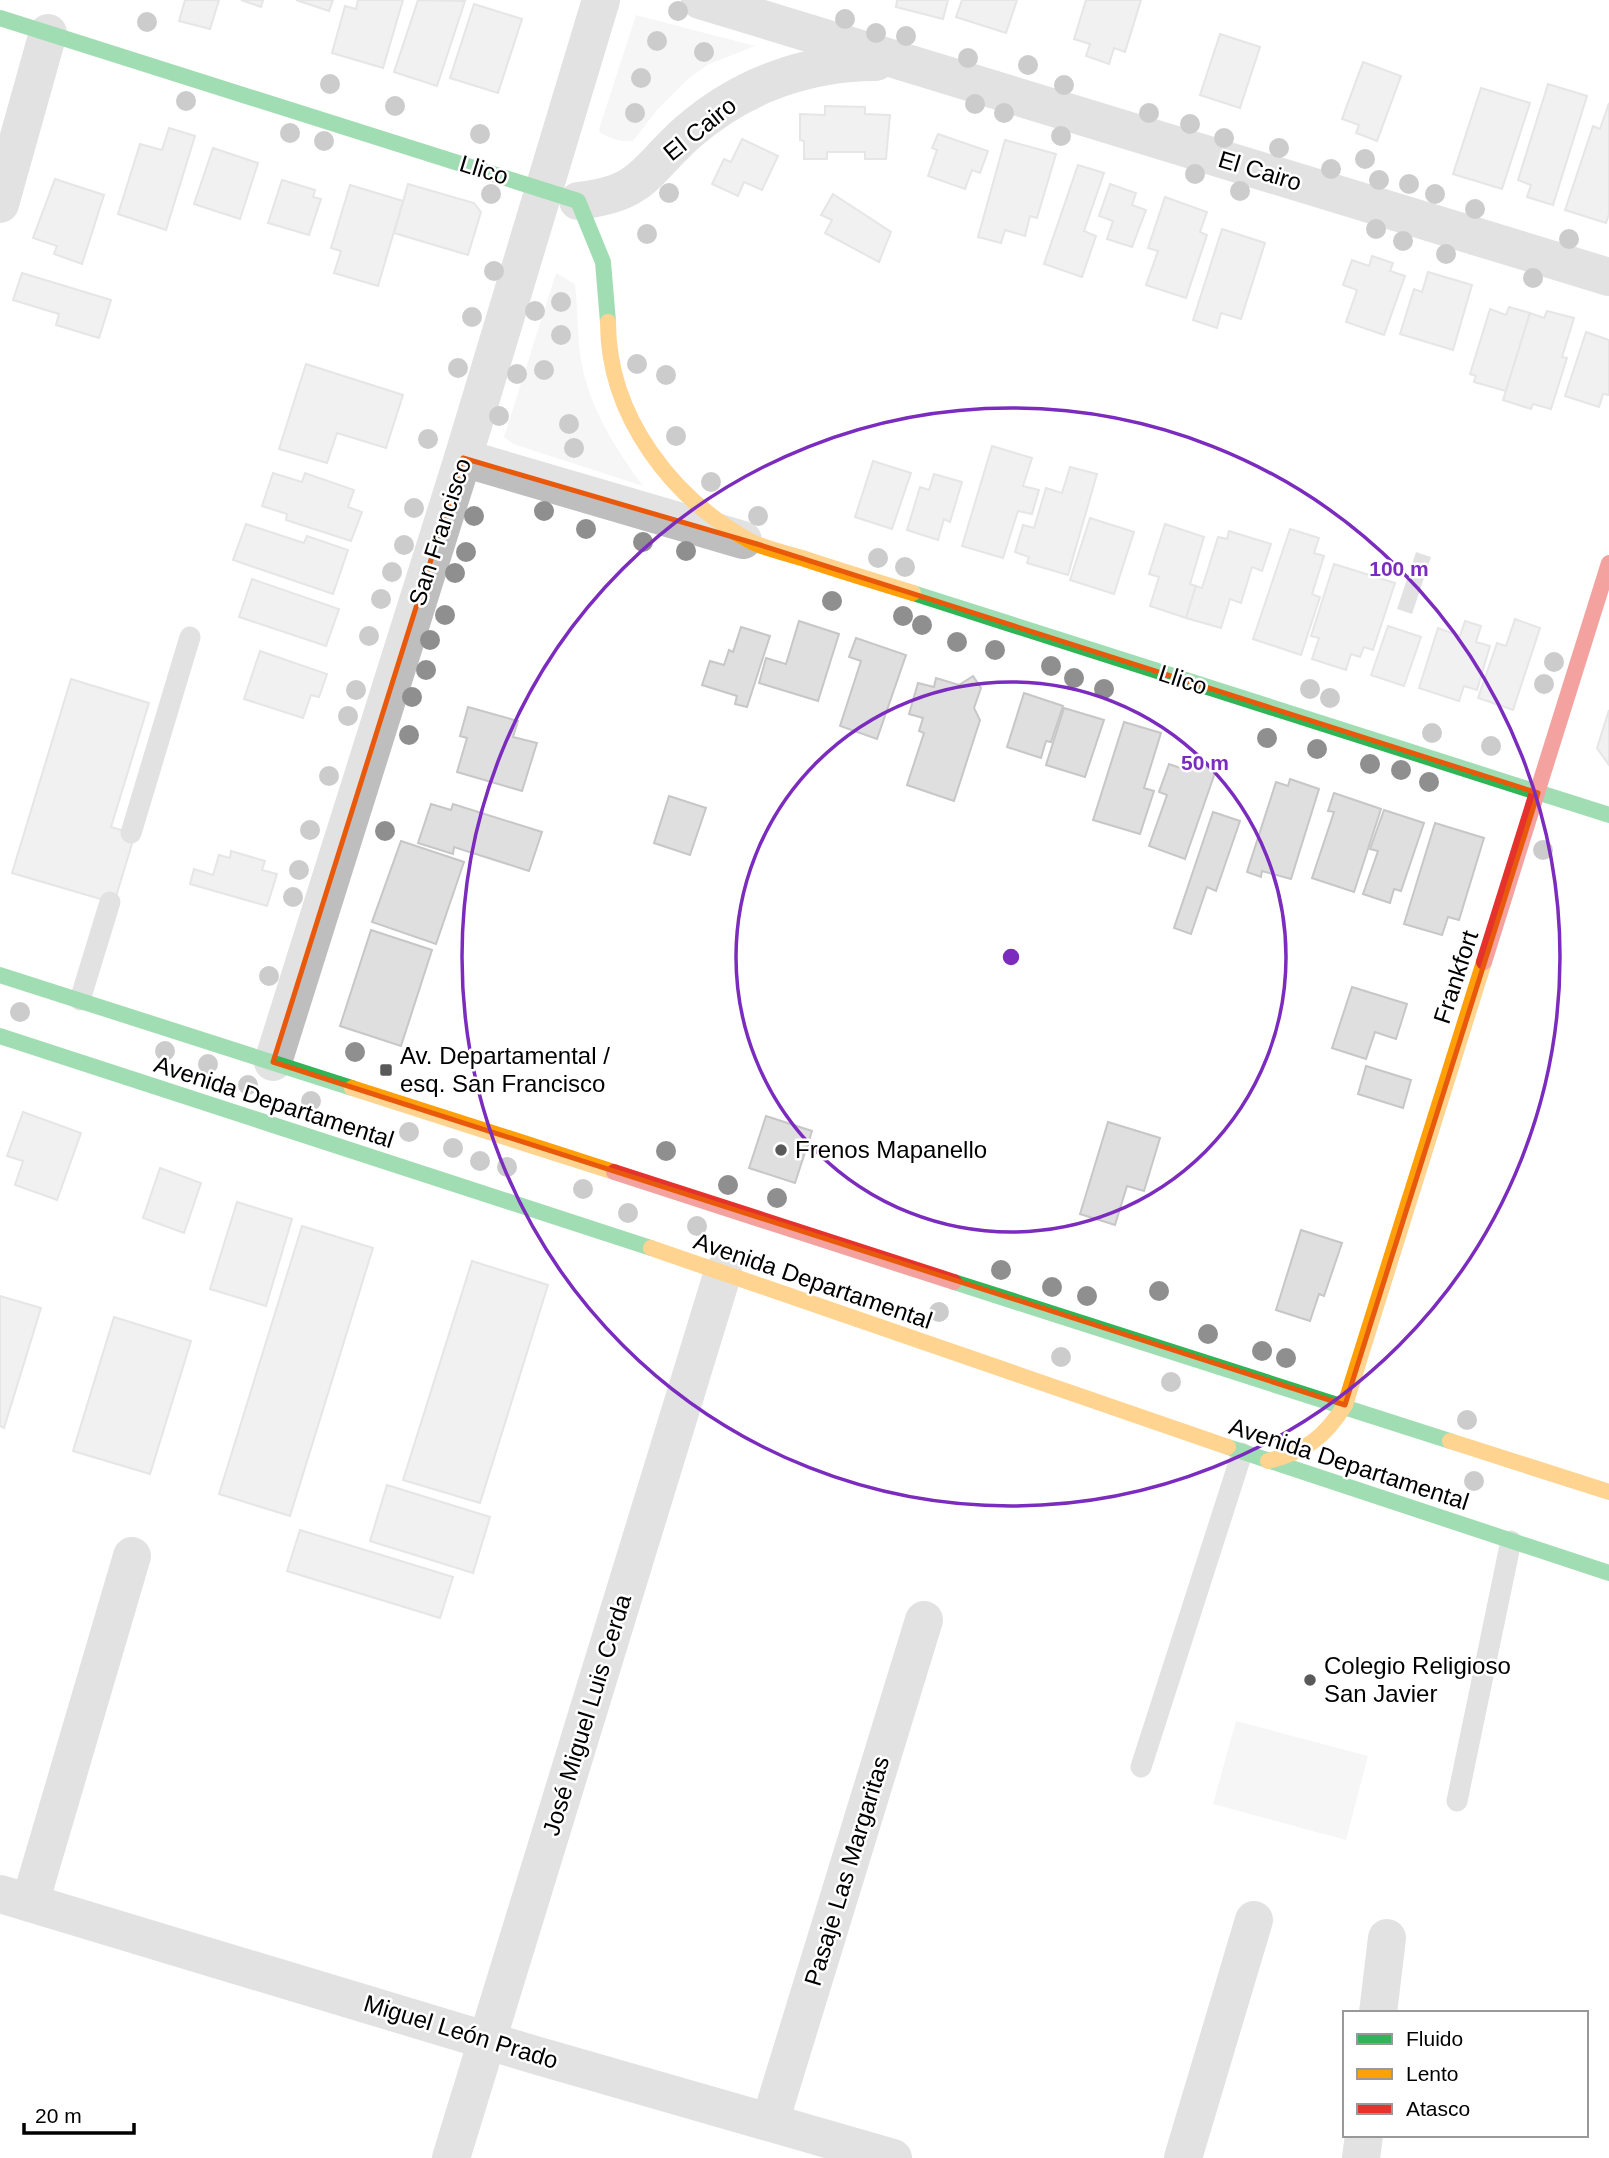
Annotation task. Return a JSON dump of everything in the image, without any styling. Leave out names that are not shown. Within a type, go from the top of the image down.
[{"type":"main road","name":"Llico","points":[[0,18],[562,195],[606,272],[610,355],[616,382],[638,433],[669,478],[688,498],[709,516],[757,544],[1609,816]]},
{"type":"main road","name":"Frankfort","points":[[1268,1461],[1297,1454],[1311,1447],[1332,1427],[1345,1405],[1609,563]]},
{"type":"main road","name":"Avenida Departamental","points":[[0,975],[1609,1492]]},
{"type":"main road","name":"Avenida Departamental","points":[[0,1036],[723,1272],[1242,1453],[1609,1573]]},
{"type":"street","name":"San Francisco","points":[[272,1062],[463,458],[562,195],[601,0]]},
{"type":"street","name":"El Cairo","points":[[700,0],[1609,277]]},
{"type":"street","points":[[0,204],[48,33]]},
{"type":"street","name":"El Cairo","points":[[562,195],[610,197],[641,181],[707,116],[730,101],[779,78],[831,64],[871,62],[912,65]]},
{"type":"street","name":"Llico","points":[[463,458],[757,544]]},
{"type":"street","name":"José Miguel Luis Cerda","points":[[451,2158],[723,1272]]},
{"type":"street","name":"Miguel León Prado","points":[[132,1556],[15,1898],[486,2040],[893,2158]]},
{"type":"street","name":"Pasaje Las Margaritas","points":[[770,2122],[924,1620]]},
{"type":"street","points":[[1183,2158],[1254,1920]]},
{"type":"street","points":[[1378,2011],[1387,1938]]},
{"type":"street","points":[[1361,2158],[1364,2137]]},
{"type":"lane","points":[[131,832],[191,637]]},
{"type":"lane","points":[[80,1000],[110,902]]},
{"type":"lane","points":[[1141,1766],[1242,1453]]},
{"type":"lane","points":[[1457,1801],[1511,1541]]},
{"type":"highlighted area","points":[[463,458],[757,544],[1538,793],[1345,1405],[273,1062]]},
{"type":"shaded area","points":[[636,15],[755,46],[707,65],[687,80],[657,110],[633,141],[625,141],[599,132]]},
{"type":"shaded area","points":[[556,273],[575,284],[581,360],[590,394],[613,442],[643,486],[513,444],[504,437]]},
{"type":"shaded area","points":[[1416,552],[1431,557],[1412,614],[1397,609]]},
{"type":"shaded area","points":[[1236,1721],[1368,1756],[1346,1840],[1213,1804]]},
{"type":"building","points":[[185,0],[219,0],[210,29],[179,21]]},
{"type":"building","points":[[241,0],[263,0],[261,7]]},
{"type":"building","points":[[296,0],[333,0],[329,11]]},
{"type":"building","points":[[358,0],[403,0],[383,68],[332,53],[345,6],[356,9]]},
{"type":"building","points":[[418,0],[465,1],[437,86],[394,72]]},
{"type":"building","points":[[897,0],[948,0],[943,19],[896,7]]},
{"type":"building","points":[[962,0],[1017,0],[1006,33],[956,17]]},
{"type":"building","points":[[1086,0],[1141,0],[1125,52],[1114,48],[1109,64],[1086,56],[1090,44],[1074,39]]},
{"type":"building","points":[[474,4],[522,19],[498,93],[450,78]]},
{"type":"building","points":[[1220,34],[1260,47],[1240,108],[1200,95]]},
{"type":"building","points":[[1363,62],[1401,76],[1377,141],[1356,133],[1359,125],[1342,119]]},
{"type":"building","points":[[1548,84],[1587,96],[1553,205],[1527,197],[1531,185],[1518,180]]},
{"type":"building","points":[[1481,88],[1530,103],[1502,189],[1453,174]]},
{"type":"building","points":[[1609,103],[1609,214],[1606,223],[1565,210],[1593,126],[1600,129]]},
{"type":"building","points":[[825,106],[865,107],[865,114],[890,115],[886,159],[865,159],[865,152],[827,152],[827,159],[804,159],[804,141],[800,140],[800,114],[825,115]]},
{"type":"building","points":[[169,128],[195,136],[166,230],[118,214],[140,144],[162,150]]},
{"type":"building","points":[[938,134],[988,151],[980,173],[972,170],[965,189],[928,176],[937,150],[932,148]]},
{"type":"building","points":[[742,139],[778,156],[762,190],[744,182],[738,196],[712,184],[724,159],[731,162]]},
{"type":"building","points":[[1005,140],[1056,154],[1037,218],[1030,216],[1025,236],[1005,230],[1001,243],[978,237]]},
{"type":"building","points":[[213,148],[258,163],[240,219],[194,204]]},
{"type":"building","points":[[1078,165],[1104,173],[1084,231],[1096,236],[1082,277],[1044,264]]},
{"type":"building","points":[[55,179],[104,195],[82,264],[54,254],[57,246],[33,238]]},
{"type":"building","points":[[282,180],[315,190],[313,197],[321,199],[309,235],[268,223]]},
{"type":"building","points":[[408,184],[474,203],[481,212],[468,255],[394,233]]},
{"type":"building","points":[[1110,184],[1136,193],[1132,205],[1146,210],[1132,247],[1107,239],[1113,221],[1099,216]]},
{"type":"building","points":[[350,185],[403,201],[378,286],[334,273],[341,251],[331,248]]},
{"type":"building","points":[[833,194],[891,232],[879,262],[825,233],[832,220],[821,215]]},
{"type":"building","points":[[1165,197],[1207,212],[1200,232],[1207,235],[1186,298],[1146,285],[1158,251],[1148,248]]},
{"type":"building","points":[[1222,229],[1265,243],[1241,319],[1221,313],[1217,328],[1193,320]]},
{"type":"building","points":[[1372,256],[1393,263],[1390,271],[1405,276],[1384,335],[1346,322],[1357,290],[1343,285],[1352,260],[1369,266]]},
{"type":"building","points":[[1428,272],[1472,285],[1453,350],[1400,334],[1414,289],[1422,292]]},
{"type":"building","points":[[22,273],[111,300],[99,338],[56,325],[59,314],[13,300]]},
{"type":"building","points":[[1509,307],[1530,313],[1506,391],[1474,382],[1476,376],[1470,374],[1490,309],[1506,315]]},
{"type":"building","points":[[1547,311],[1574,318],[1562,357],[1567,358],[1551,409],[1533,404],[1531,409],[1503,400],[1530,313],[1544,318]]},
{"type":"building","points":[[1586,332],[1609,340],[1609,395],[1603,394],[1599,407],[1565,396]]},
{"type":"building","points":[[306,364],[403,395],[386,448],[337,433],[327,463],[279,449]]},
{"type":"building","points":[[992,446],[1032,458],[1023,486],[1039,490],[1032,514],[1018,511],[1003,558],[962,546]]},
{"type":"building","points":[[873,461],[911,473],[892,529],[855,517]]},
{"type":"building","points":[[1070,467],[1097,474],[1068,575],[1027,563],[1029,557],[1015,552],[1023,525],[1034,528],[1046,488],[1062,493]]},
{"type":"building","points":[[273,473],[302,482],[305,473],[354,490],[348,507],[362,512],[351,541],[286,520],[287,514],[262,506]]},
{"type":"building","points":[[934,474],[962,482],[950,522],[944,519],[938,540],[907,530],[920,487],[929,490]]},
{"type":"building","points":[[1090,518],[1134,532],[1114,594],[1070,580]]},
{"type":"building","points":[[246,524],[304,543],[307,536],[348,550],[333,594],[233,560]]},
{"type":"building","points":[[1165,524],[1204,537],[1190,584],[1196,586],[1186,618],[1150,606],[1159,577],[1149,574]]},
{"type":"building","points":[[1290,529],[1319,538],[1314,553],[1324,556],[1312,594],[1320,597],[1301,655],[1253,639]]},
{"type":"building","points":[[1229,531],[1271,544],[1262,571],[1252,567],[1241,603],[1230,599],[1221,628],[1186,618],[1196,586],[1202,588],[1218,537],[1227,539]]},
{"type":"building","points":[[1334,564],[1395,583],[1373,650],[1364,647],[1360,657],[1351,654],[1346,670],[1312,659],[1319,638],[1311,636]]},
{"type":"building","points":[[252,579],[339,609],[326,646],[239,617]]},
{"type":"building","points":[[1515,619],[1540,628],[1513,710],[1478,698],[1497,643],[1506,646]]},
{"type":"building","points":[[799,621],[839,634],[818,701],[759,683],[766,658],[786,664]]},
{"type":"building","points":[[1465,621],[1481,626],[1476,642],[1490,646],[1477,690],[1464,686],[1459,701],[1419,688],[1438,628],[1460,636]]},
{"type":"building","points":[[1388,626],[1421,637],[1404,686],[1371,675]]},
{"type":"building","points":[[741,627],[770,636],[747,707],[735,704],[737,696],[702,685],[710,661],[724,665],[729,650],[733,652]]},
{"type":"building","points":[[856,638],[906,655],[877,739],[840,726],[861,661],[849,657]]},
{"type":"building","points":[[260,651],[327,674],[319,697],[311,695],[303,718],[244,699]]},
{"type":"building","points":[[973,676],[981,688],[974,708],[980,720],[954,801],[907,785],[924,733],[919,731],[923,718],[909,714],[918,683],[934,687],[936,678],[959,685]]},
{"type":"building","points":[[71,679],[149,703],[111,827],[135,834],[114,903],[12,873]]},
{"type":"building","points":[[1024,693],[1063,706],[1051,742],[1046,741],[1041,758],[1007,747]]},
{"type":"building","points":[[468,707],[518,721],[513,737],[537,743],[522,791],[457,772],[467,738],[460,736]]},
{"type":"building","points":[[1064,708],[1104,720],[1085,777],[1046,765]]},
{"type":"building","points":[[1609,710],[1609,765],[1597,748]]},
{"type":"building","points":[[1124,722],[1161,733],[1144,788],[1154,791],[1140,834],[1093,820]]},
{"type":"building","points":[[1192,762],[1216,770],[1185,859],[1149,846],[1167,795],[1159,792],[1169,764],[1189,771]]},
{"type":"building","points":[[1290,779],[1319,789],[1291,879],[1262,871],[1261,877],[1247,872],[1276,782],[1288,786]]},
{"type":"building","points":[[1334,793],[1381,809],[1354,892],[1312,878],[1334,812],[1328,811]]},
{"type":"building","points":[[669,796],[706,808],[690,855],[654,843]]},
{"type":"building","points":[[431,804],[451,810],[453,804],[542,832],[529,871],[454,847],[453,854],[418,843]]},
{"type":"building","points":[[1384,810],[1424,823],[1401,891],[1394,889],[1390,903],[1363,894],[1378,851],[1370,849]]},
{"type":"building","points":[[1213,812],[1240,821],[1216,891],[1207,887],[1191,934],[1174,928]]},
{"type":"building","points":[[1435,823],[1484,838],[1459,920],[1448,917],[1442,935],[1404,924]]},
{"type":"building","points":[[401,841],[464,862],[436,944],[372,922]]},
{"type":"building","points":[[231,851],[265,861],[262,870],[277,874],[267,906],[190,884],[194,869],[213,875],[219,855],[230,858]]},
{"type":"building","points":[[371,930],[432,950],[401,1046],[340,1026]]},
{"type":"building","points":[[1352,987],[1407,1004],[1396,1039],[1375,1032],[1366,1059],[1332,1048]]},
{"type":"building","points":[[1366,1066],[1411,1080],[1403,1108],[1358,1094]]},
{"type":"building","points":[[23,1112],[81,1133],[57,1200],[15,1185],[23,1161],[7,1156]]},
{"type":"building","name":"Frenos Mapanello","points":[[766,1116],[812,1131],[795,1183],[749,1168]]},
{"type":"building","points":[[1108,1122],[1160,1138],[1144,1191],[1127,1186],[1115,1225],[1080,1214]]},
{"type":"building","points":[[160,1168],[201,1183],[184,1233],[143,1218]]},
{"type":"building","points":[[237,1202],[292,1219],[266,1306],[210,1289]]},
{"type":"building","points":[[302,1226],[373,1248],[290,1516],[219,1494]]},
{"type":"building","points":[[1301,1230],[1342,1243],[1324,1296],[1319,1294],[1310,1321],[1276,1310]]},
{"type":"building","points":[[472,1261],[548,1285],[480,1503],[403,1480]]},
{"type":"building","points":[[0,1296],[41,1308],[4,1428],[0,1426]]},
{"type":"building","points":[[114,1317],[191,1341],[150,1474],[73,1451]]},
{"type":"building","points":[[387,1485],[490,1517],[473,1573],[370,1541]]},
{"type":"building","points":[[300,1530],[453,1577],[440,1618],[287,1571]]},
{"type":"traffic: fast","points":[[0,18],[578,201],[603,262],[608,322]]},
{"type":"traffic: fast","points":[[913,593],[1609,815]]},
{"type":"traffic: fast","points":[[0,975],[352,1088]]},
{"type":"traffic: fast","points":[[0,1036],[651,1248]]},
{"type":"traffic: fast","points":[[954,1282],[1450,1441]]},
{"type":"traffic: fast","points":[[1228,1447],[1609,1573]]},
{"type":"traffic: slow","points":[[608,322],[611,357],[619,390],[633,422],[650,452],[697,504],[754,543],[913,593]]},
{"type":"traffic: slow","points":[[1345,1405],[1484,962]]},
{"type":"traffic: slow","points":[[352,1088],[614,1172]]},
{"type":"traffic: slow","points":[[651,1248],[1228,1447]]},
{"type":"traffic: slow","points":[[1268,1461],[1293,1453],[1313,1442],[1330,1426],[1345,1405]]},
{"type":"traffic: slow","points":[[1450,1441],[1609,1492]]},
{"type":"traffic: jam","points":[[1484,962],[1609,563]]},
{"type":"traffic: jam","points":[[614,1172],[954,1282]]},
{"type":"place","name":"Av. Departamental / esq. San Francisco","points":[[386,1070]]},
{"type":"place","name":"Frenos Mapanello","points":[[781,1150]]},
{"type":"place","name":"Colegio Religioso San Javier","points":[[1310,1680]]}]
